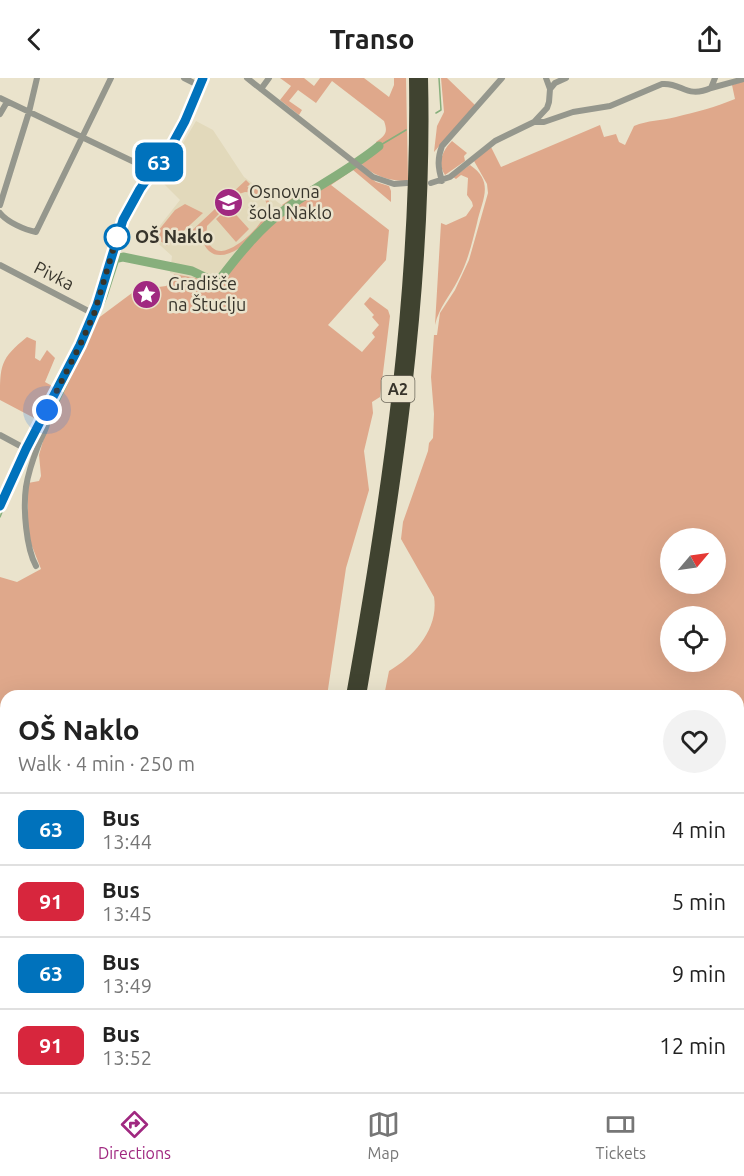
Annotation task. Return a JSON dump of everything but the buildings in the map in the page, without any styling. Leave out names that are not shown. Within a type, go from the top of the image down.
[{"type":"highway","name":"A2","points":[[352,690],[384,500],[405,326],[414,188],[414,78]]},
{"type":"highway","name":"A2","points":[[362,690],[394,500],[415,325],[423,191],[423,78]]},
{"type":"street","points":[[0,205],[29,112],[37,78]]},
{"type":"street","points":[[0,213],[16,224],[36,232],[111,78]]},
{"type":"street","points":[[184,78],[200,86]]},
{"type":"street","points":[[0,503],[94,314],[123,220],[140,189],[185,121],[203,78]]},
{"type":"street","points":[[247,78],[373,177],[385,182],[407,183]]},
{"type":"street","points":[[261,89],[269,78]]},
{"type":"street","points":[[442,181],[438,156],[442,147],[502,78]]},
{"type":"street","points":[[431,183],[442,181],[495,141],[534,122],[547,108],[550,89],[546,78]]},
{"type":"street","points":[[550,89],[555,83],[566,78]]},
{"type":"street","points":[[711,88],[715,78]]},
{"type":"street","points":[[534,122],[544,122],[573,112],[610,106],[662,84],[669,83],[694,93],[744,79]]},
{"type":"street","points":[[0,114],[3,100],[153,171]]},
{"type":"street","name":"Pivka","points":[[0,265],[94,314]]},
{"type":"street","points":[[84,308],[92,306],[100,296]]},
{"type":"street","points":[[36,566],[25,514],[26,487],[38,445],[49,419],[47,410]]},
{"type":"street","points":[[0,435],[26,449]]},
{"type":"shaded area","points":[[280,78],[304,78],[314,86],[320,78],[364,78],[389,97],[394,78],[406,78],[408,181],[381,177],[359,161],[377,149],[376,142],[386,131],[384,121],[332,81],[316,103],[298,90],[289,101],[302,110],[299,115],[280,100],[291,86]]},
{"type":"shaded area","points":[[441,78],[447,78],[475,105],[434,152],[437,126],[444,112]]},
{"type":"shaded area","points":[[744,81],[744,690],[385,690],[389,671],[416,649],[433,620],[434,597],[401,539],[403,522],[429,443],[433,438],[431,377],[434,335],[437,335],[440,313],[455,290],[469,260],[488,193],[487,184],[474,161],[491,147],[501,167],[600,125],[604,137],[616,134],[619,142],[625,145],[634,126],[735,99],[732,85]]},
{"type":"shaded area","name":"Osnovna šola Naklo","points":[[196,121],[213,130],[244,177],[287,209],[242,249],[217,283],[170,273],[172,256],[151,237],[180,200],[159,179]]},
{"type":"shaded area","points":[[452,141],[467,153],[464,156],[465,161],[445,175],[441,166],[442,157]]},
{"type":"shaded area","points":[[470,165],[478,171],[485,185],[484,199],[464,266],[435,325],[441,223],[446,225],[466,216],[473,206],[467,195],[468,178],[461,175],[456,179],[453,177]]},
{"type":"shaded area","points":[[355,166],[376,182],[389,186],[391,191],[391,202],[353,170],[331,185],[389,230],[386,260],[328,325],[362,352],[375,337],[372,333],[379,325],[364,304],[370,297],[388,310],[390,316],[380,397],[372,402],[373,413],[364,451],[369,490],[346,568],[328,690],[0,690],[0,577],[17,582],[41,569],[28,536],[28,483],[39,481],[41,476],[39,455],[54,403],[84,346],[93,322],[136,290],[166,286],[171,282],[174,274],[217,282],[242,249],[286,209],[282,205],[308,187],[311,190],[302,196],[303,198]]},
{"type":"shaded area","points":[[246,180],[250,184],[247,187],[259,191],[268,199],[271,210],[266,223],[248,242],[232,252],[216,255],[209,251],[201,236],[201,230],[189,241],[185,237]],"holes":[[[245,192],[260,195],[266,203],[266,212],[251,234],[230,249],[221,251],[212,248],[206,240],[207,226],[239,194]]]},
{"type":"shaded area","points":[[185,204],[203,213],[167,246],[154,236],[175,210]]},
{"type":"shaded area","points":[[229,207],[249,229],[236,242],[216,219]]},
{"type":"shaded area","points":[[27,337],[36,341],[35,358],[40,361],[47,350],[55,358],[45,382],[54,387],[36,419],[0,400],[0,378],[3,364],[11,351]]},
{"type":"waterway","points":[[436,113],[441,110],[439,78]]},
{"type":"waterway","points":[[379,146],[406,130]]},
{"type":"waterway","points":[[85,339],[115,259],[123,257],[192,271],[217,283],[249,243],[277,216],[379,146]]},
{"type":"waterway","points":[[54,403],[67,375]]},
{"type":"waterway","points":[[0,517],[19,470]]},
{"type":"bus line","name":"63","points":[[0,506],[9,483],[80,345],[97,305],[123,220],[140,189],[173,143],[203,78]]},
{"type":"place","name":"Osnovna šola Naklo","points":[[228,202]]},
{"type":"place","name":"OŠ Naklo","points":[[117,237]]},
{"type":"place","name":"Gradišče na Štuclju","points":[[147,294]]},
{"type":"route","points":[[47,410],[94,314],[117,237]]}]
